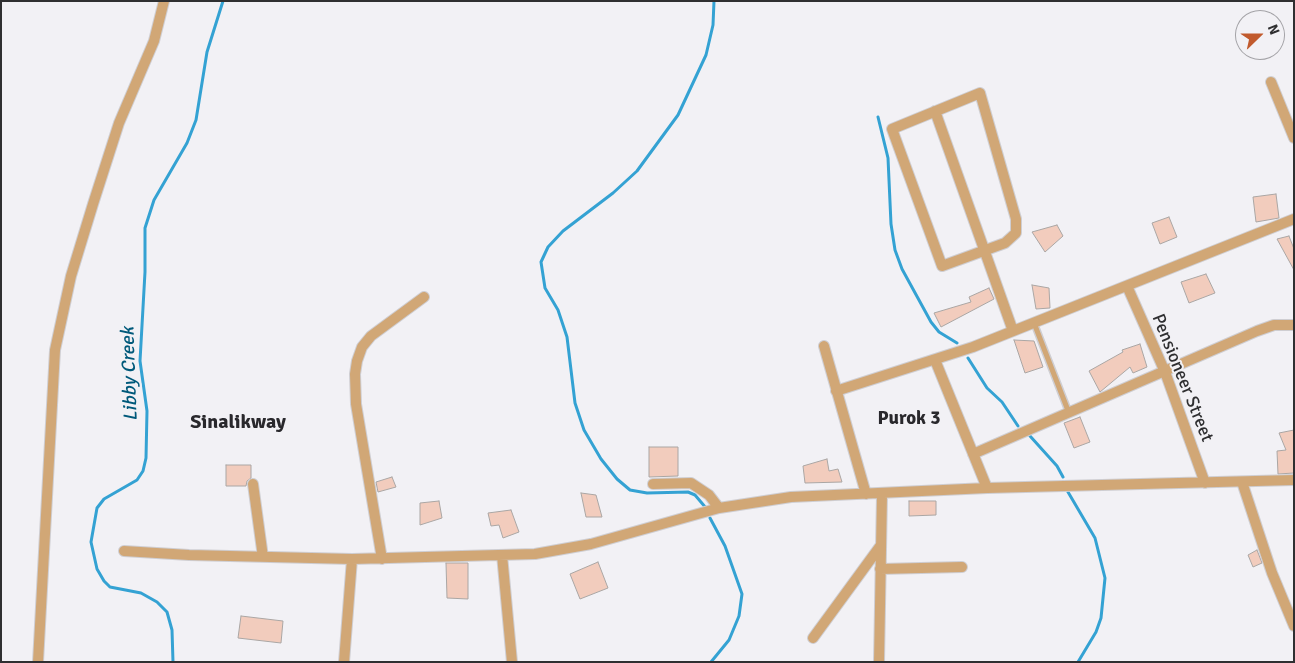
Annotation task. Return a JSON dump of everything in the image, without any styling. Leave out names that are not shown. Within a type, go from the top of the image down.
[{"type":"street","points":[[38,662],[55,350],[72,276],[93,204],[119,123],[154,41],[164,1]]},
{"type":"street","points":[[1271,82],[1294,138]]},
{"type":"street","points":[[980,93],[1017,227],[1011,239],[942,266],[892,129],[935,111],[980,93]]},
{"type":"street","points":[[935,111],[1013,331]]},
{"type":"street","points":[[836,391],[935,360],[1013,331],[1294,219]]},
{"type":"street","name":"Pensioneer Street","points":[[1127,286],[1165,372],[1205,483]]},
{"type":"street","points":[[382,558],[356,404],[357,361],[362,347],[371,336],[424,297]]},
{"type":"street","points":[[973,454],[1257,331],[1279,325],[1294,325]]},
{"type":"street","points":[[824,346],[866,494]]},
{"type":"street","points":[[935,360],[986,488]]},
{"type":"street","points":[[124,551],[352,559],[502,555],[565,550],[719,508],[791,497],[986,488],[1294,480]]},
{"type":"street","points":[[1242,482],[1266,556],[1294,626]]},
{"type":"street","points":[[653,484],[691,483],[709,495],[719,508]]},
{"type":"street","points":[[253,484],[263,557]]},
{"type":"street","points":[[879,662],[882,494]]},
{"type":"street","points":[[813,638],[881,545]]},
{"type":"street","points":[[502,555],[512,662]]},
{"type":"street","points":[[344,662],[352,559]]},
{"type":"street","points":[[880,570],[962,568]]},
{"type":"lane","points":[[1034,323],[1069,414]]},
{"type":"building","points":[[1276,194],[1279,218],[1256,222],[1253,197]]},
{"type":"building","points":[[1169,217],[1177,237],[1160,244],[1152,223]]},
{"type":"building","points":[[1057,225],[1063,236],[1045,252],[1032,232]]},
{"type":"building","points":[[1289,236],[1294,249],[1294,270],[1277,239]]},
{"type":"building","points":[[1206,274],[1215,293],[1189,303],[1181,282]]},
{"type":"building","points":[[1032,285],[1049,288],[1050,308],[1036,309]]},
{"type":"building","points":[[989,288],[994,299],[941,327],[934,313],[971,302],[969,297]]},
{"type":"building","points":[[1014,340],[1034,341],[1043,367],[1025,373]]},
{"type":"building","points":[[1140,344],[1147,367],[1133,373],[1130,367],[1100,392],[1089,371],[1123,352],[1122,350]]},
{"type":"building","points":[[1080,417],[1090,442],[1074,448],[1064,423]]},
{"type":"building","points":[[1294,430],[1294,473],[1278,474],[1277,451],[1286,450],[1279,433]]},
{"type":"building","points":[[649,447],[678,447],[678,476],[649,477]]},
{"type":"building","points":[[827,459],[829,471],[838,469],[842,482],[805,483],[803,466]]},
{"type":"building","points":[[226,465],[251,465],[251,478],[247,481],[246,486],[226,486]]},
{"type":"building","points":[[392,477],[396,487],[378,492],[376,482]]},
{"type":"building","points":[[581,493],[596,495],[602,517],[586,517]]},
{"type":"building","points":[[439,501],[442,518],[420,525],[420,503]]},
{"type":"building","points":[[909,501],[936,501],[936,515],[909,516]]},
{"type":"building","points":[[511,510],[519,532],[503,538],[499,525],[491,526],[488,513]]},
{"type":"building","points":[[1257,550],[1262,563],[1253,567],[1248,555]]},
{"type":"building","points":[[598,562],[608,588],[580,599],[570,574]]},
{"type":"building","points":[[446,563],[468,563],[468,599],[447,598]]},
{"type":"building","points":[[241,616],[283,621],[281,643],[238,638]]},
{"type":"waterway","name":"Libby Creek","points":[[173,662],[172,630],[167,612],[157,602],[141,593],[110,587],[97,569],[91,542],[97,508],[104,499],[137,480],[143,471],[146,458],[147,411],[140,361],[145,272],[145,228],[154,200],[187,143],[196,120],[207,52],[223,1]]},
{"type":"waterway","points":[[706,508],[695,495],[688,492],[647,493],[630,490],[617,479],[601,459],[584,430],[575,403],[567,337],[558,310],[545,288],[541,262],[548,247],[563,231],[613,193],[637,171],[678,115],[706,55],[713,25],[714,1]]},
{"type":"waterway","points":[[878,117],[888,158],[891,224],[895,250],[902,269],[931,322],[939,332],[957,343]]},
{"type":"waterway","points":[[968,358],[987,388],[1002,402],[1018,426]]},
{"type":"waterway","points":[[1030,436],[1057,466],[1063,477]]},
{"type":"waterway","points":[[1068,492],[1095,538],[1105,578],[1101,618],[1096,632],[1078,662]]},
{"type":"waterway","points":[[710,518],[725,546],[742,594],[739,616],[729,640],[711,662]]},
{"type":"district","name":"Purok 3","points":[[909,419]]},
{"type":"district","name":"Sinalikway","points":[[238,423]]}]
